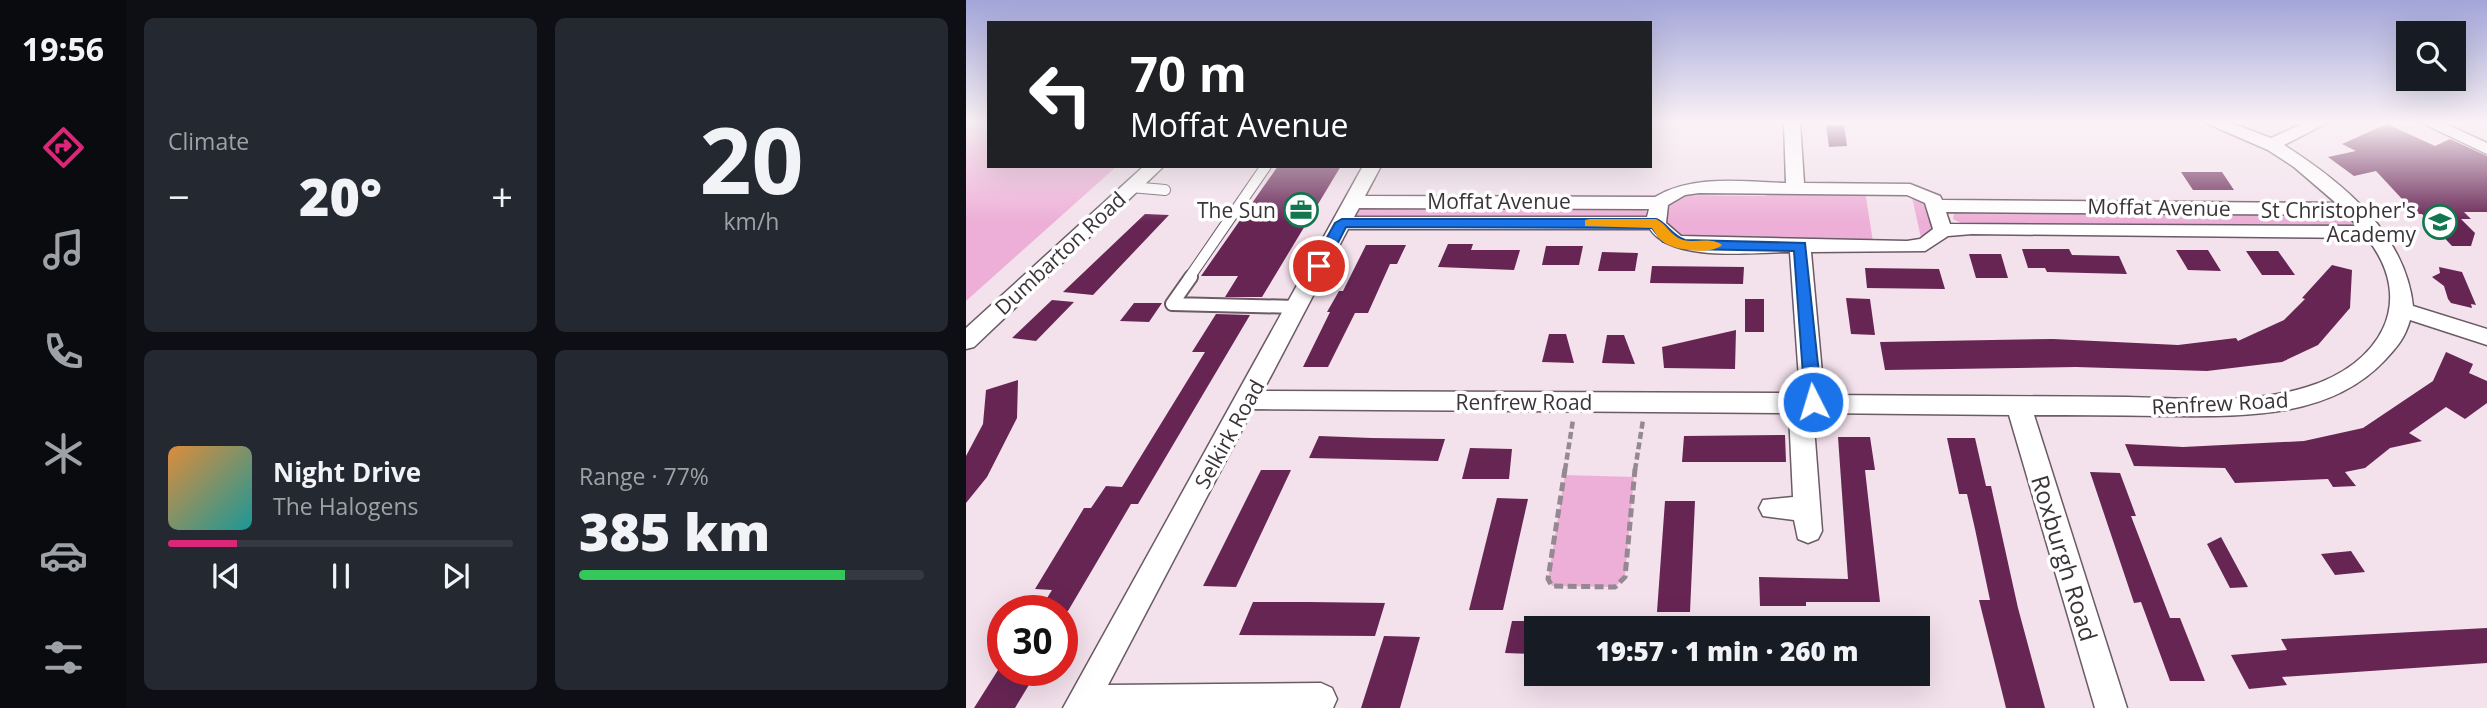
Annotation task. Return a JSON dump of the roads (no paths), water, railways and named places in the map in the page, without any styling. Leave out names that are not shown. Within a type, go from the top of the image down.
[{"type":"street","points":[[1794,156],[1796,187]]},
{"type":"street","points":[[2290,156],[2307,167],[2355,209],[2374,232],[2392,263],[2403,310],[2487,337]]},
{"type":"street","name":"Dumbarton Road","points":[[966,341],[1153,168]]},
{"type":"street","name":"Selkirk Road","points":[[1081,705],[1371,168]]},
{"type":"street","name":"Moffat Avenue","points":[[1353,202],[1659,203],[1680,190],[1699,187],[1796,187],[1910,190],[1933,200],[1937,206],[2355,209]]},
{"type":"street","points":[[1656,223],[1659,203]]},
{"type":"street","points":[[1937,206],[1943,231]]},
{"type":"street","name":"Moffat Avenue","points":[[1342,223],[1656,223],[1668,239],[1684,245],[1916,246],[1935,240],[1943,231],[1972,228],[2374,232]]},
{"type":"street","points":[[1772,508],[1808,520],[1800,246]]},
{"type":"street","name":"Renfrew Road","points":[[1248,400],[1806,402],[2019,407],[2214,407],[2275,403],[2311,395],[2336,385],[2382,353],[2398,329],[2403,310]]},
{"type":"street","name":"Roxburgh Road","points":[[2019,407],[2111,708]]},
{"type":"street","name":"Selkirk Road","points":[[1081,705],[1321,699]]},
{"type":"lane","points":[[1265,168],[1172,304],[1297,307]]},
{"type":"lane","points":[[1131,187],[1165,190]]},
{"type":"place","name":"The Sun","points":[[1301,210]]},
{"type":"place","name":"St Christopher's Academy","points":[[2440,222]]}]
